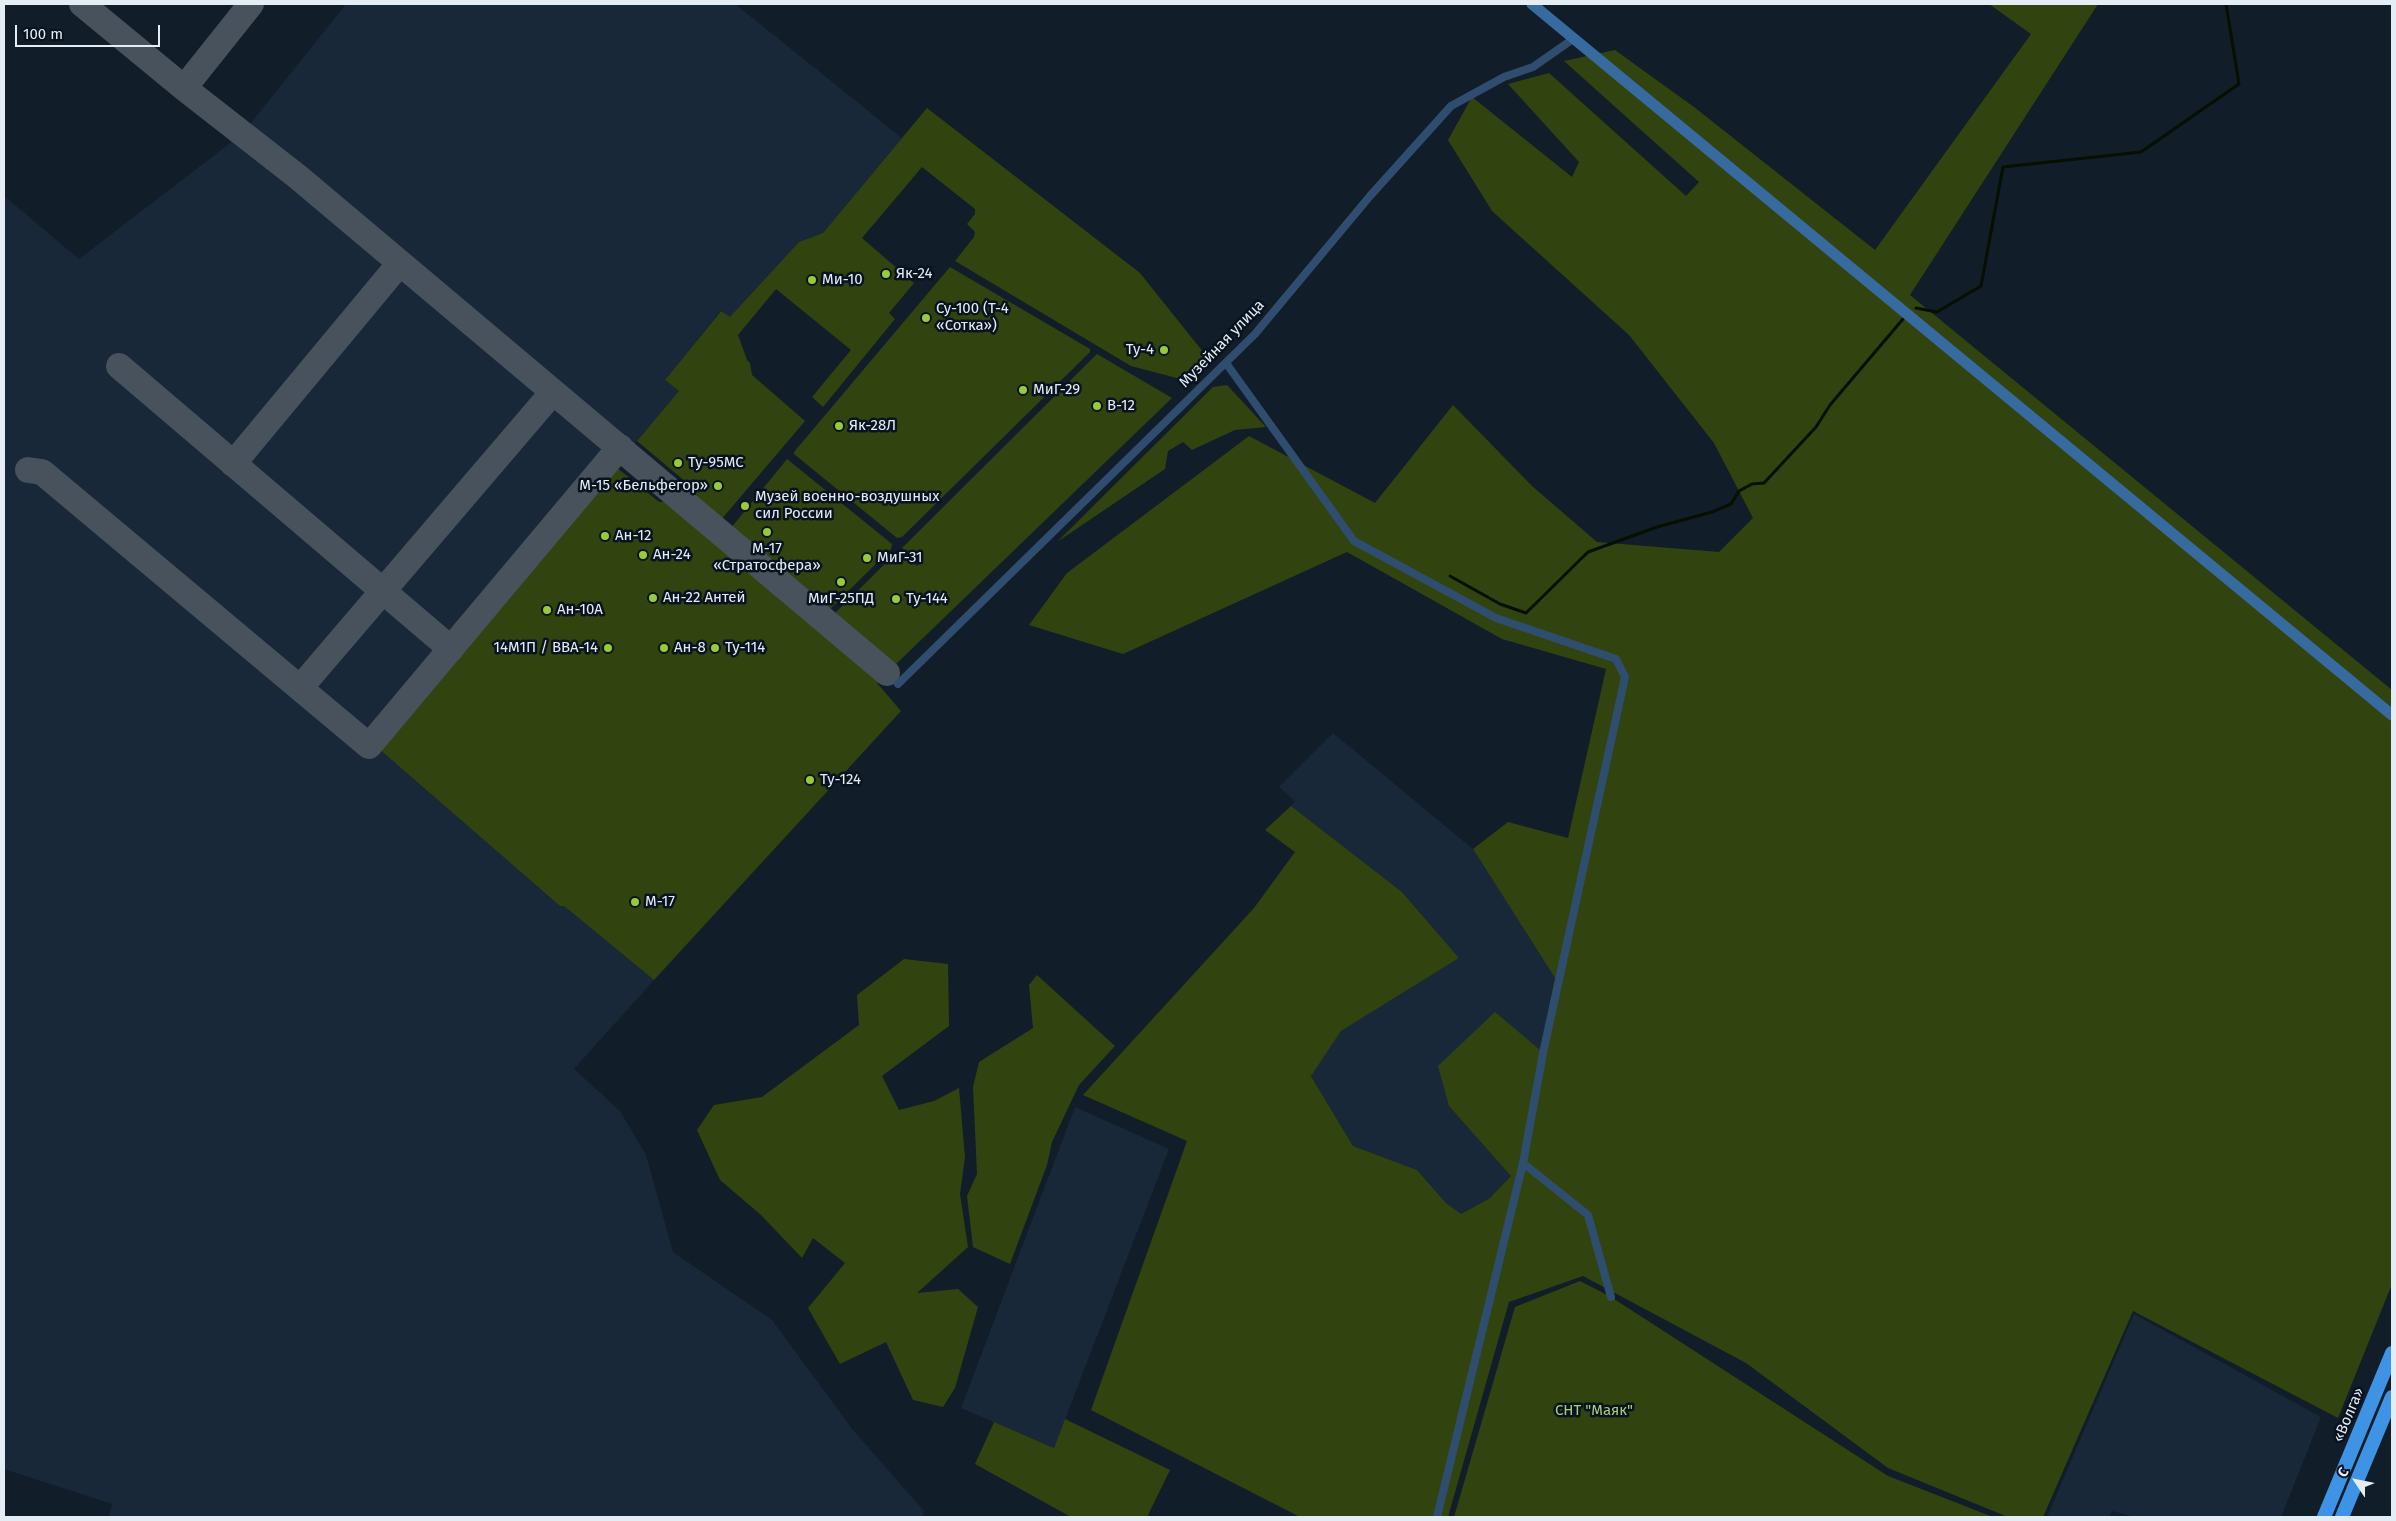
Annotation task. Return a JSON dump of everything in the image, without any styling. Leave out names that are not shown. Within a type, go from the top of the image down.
[{"type":"highway","name":"«Волга»","points":[[2324,1517],[2392,1353]]},
{"type":"highway","points":[[2342,1517],[2392,1397]]},
{"type":"street","points":[[1532,4],[2392,716]]},
{"type":"street","name":"Музейная улица","points":[[898,684],[1255,334],[1370,196],[1451,106],[1504,77],[1533,67],[1573,39]]},
{"type":"street","points":[[1226,362],[1354,540],[1496,618],[1616,659],[1626,677],[1543,1053],[1523,1163],[1437,1517]]},
{"type":"street","points":[[1523,1163],[1588,1215],[1611,1297]]},
{"type":"shaded area","points":[[346,4],[735,4],[902,138],[823,233],[799,242],[730,318],[720,311],[665,380],[679,391],[378,748],[560,906],[564,906],[654,980],[574,1069],[620,1111],[646,1155],[673,1252],[772,1320],[853,1430],[924,1511],[922,1517],[109,1517],[112,1504],[4,1469],[4,196],[79,259],[242,134]]},
{"type":"shaded area","points":[[1333,733],[1473,849],[1555,978],[1540,1050],[1449,1106],[1512,1176],[1490,1198],[1461,1214],[1446,1203],[1417,1170],[1353,1146],[1311,1075],[1341,1031],[1459,958],[1402,892],[1291,806],[1295,801],[1279,787]]},
{"type":"shaded area","points":[[1075,1107],[1169,1149],[1054,1448],[961,1408]]},
{"type":"shaded area","points":[[2134,1314],[2321,1417],[2281,1517],[2135,1517],[2112,1511],[2109,1517],[2047,1517]]},
{"type":"green space","points":[[1989,4],[2098,4],[1910,295],[2392,690],[2392,1284],[2338,1418],[2133,1311],[2043,1517],[2008,1517],[1888,1468],[1746,1363],[1583,1276],[1509,1302],[1448,1517],[1300,1517],[1091,1410],[1187,1141],[1083,1095],[1254,908],[1295,852],[1265,830],[1291,806],[1402,892],[1459,958],[1341,1031],[1311,1076],[1353,1146],[1417,1170],[1446,1203],[1461,1214],[1490,1198],[1511,1176],[1449,1106],[1438,1066],[1495,1012],[1540,1050],[1555,978],[1473,849],[1508,822],[1568,838],[1606,669],[1502,639],[1347,552],[1123,654],[1029,625],[1067,573],[1249,436],[1375,503],[1453,405],[1532,486],[1597,542],[1719,552],[1753,518],[1714,443],[1629,335],[1492,211],[1448,140],[1472,97],[1572,177],[1579,162],[1508,84],[1549,73],[1686,196],[1699,182],[1564,61],[1615,50],[1694,107],[1875,250],[2031,34]]},
{"type":"green space","points":[[927,108],[1140,273],[1204,353],[1208,361],[1188,381],[1131,366],[955,261],[974,237],[975,232],[967,224],[975,214],[975,209],[922,167],[862,238],[914,283],[889,313],[895,319],[823,407],[812,397],[851,350],[776,289],[738,335],[747,360],[750,363],[752,375],[805,421],[720,521],[681,489],[686,482],[637,441],[679,391],[665,380],[721,311],[730,317],[799,242],[823,233]]},
{"type":"green space","points":[[950,267],[1090,349],[1090,352],[902,537],[897,538],[794,454],[794,452]]},
{"type":"green space","points":[[1097,354],[1172,398],[893,667],[833,615],[899,550],[917,566],[919,563],[902,548]]},
{"type":"green space","points":[[1227,385],[1266,427],[1235,430],[1192,450],[1183,442],[1168,451],[1165,469],[1057,542],[1213,387]]},
{"type":"green space","points":[[787,459],[892,544],[891,549],[828,611],[825,611],[731,530]]},
{"type":"green space","points":[[616,467],[659,502],[670,502],[881,679],[877,683],[901,711],[654,980],[564,906],[560,906],[378,748]]},
{"type":"green space","points":[[904,959],[948,964],[949,1026],[882,1076],[899,1110],[934,1101],[959,1088],[965,1157],[960,1194],[968,1247],[917,1293],[958,1289],[978,1307],[955,1388],[943,1407],[913,1400],[886,1342],[840,1364],[808,1308],[845,1263],[813,1238],[802,1258],[761,1215],[720,1180],[697,1130],[714,1105],[762,1097],[859,1025],[857,995]]},
{"type":"green space","points":[[1037,975],[1115,1046],[1079,1085],[1052,1142],[1047,1165],[1010,1264],[973,1247],[967,1196],[977,1174],[973,1087],[979,1062],[1033,1028],[1029,985]]},
{"type":"green space","name":"СНТ \"Маяк\"","points":[[1580,1281],[1611,1297],[1888,1476],[1993,1517],[1454,1517],[1515,1307]]},
{"type":"green space","points":[[1065,1419],[1170,1470],[1147,1517],[1071,1517],[975,1464],[994,1422],[1054,1448]]},
{"type":"waterway","points":[[1916,308],[1937,312],[1981,286],[2003,167],[2141,152],[2239,84],[2226,4]]},
{"type":"waterway","points":[[1450,576],[1500,604],[1526,613],[1588,552],[1657,527],[1712,512],[1731,504],[1739,491],[1752,484],[1764,483],[1816,427],[1830,405],[1903,319]]},
{"type":"taxiway","points":[[82,4],[184,88],[298,177],[887,673]]},
{"type":"taxiway","points":[[184,88],[251,4]]},
{"type":"taxiway","points":[[233,464],[400,263]]},
{"type":"taxiway","points":[[119,366],[451,649]]},
{"type":"taxiway","points":[[300,688],[553,392]]},
{"type":"taxiway","points":[[28,470],[42,472],[369,746],[620,447]]},
{"type":"place","name":"Як-24","points":[[886,274]]},
{"type":"place","name":"Ми-10","points":[[812,280]]},
{"type":"place","name":"Су-100 (Т-4 «Сотка»)","points":[[926,318]]},
{"type":"place","name":"Ту-4","points":[[1164,350]]},
{"type":"place","name":"МиГ-29","points":[[1023,390]]},
{"type":"place","name":"В-12","points":[[1097,406]]},
{"type":"place","name":"Як-28Л","points":[[839,426]]},
{"type":"place","name":"Ту-95МС","points":[[678,463]]},
{"type":"place","name":"М-15 «Бельфегор»","points":[[718,486]]},
{"type":"place","name":"Музей военно-воздушных сил России","points":[[745,506]]},
{"type":"place","name":"М-17 «Стратосфера»","points":[[767,532]]},
{"type":"place","name":"Ан-12","points":[[605,536]]},
{"type":"place","name":"Ан-24","points":[[643,555]]},
{"type":"place","name":"МиГ-31","points":[[867,558]]},
{"type":"place","name":"МиГ-25ПД","points":[[841,582]]},
{"type":"place","name":"Ан-22 Антей","points":[[653,598]]},
{"type":"place","name":"Ту-144","points":[[896,599]]},
{"type":"place","name":"Ан-10А","points":[[547,610]]},
{"type":"place","name":"14М1П / ВВА-14","points":[[608,648]]},
{"type":"place","name":"Ан-8","points":[[664,648]]},
{"type":"place","name":"Ту-114","points":[[715,648]]},
{"type":"place","name":"Ту-124","points":[[810,780]]},
{"type":"place","name":"М-17","points":[[635,902]]}]
